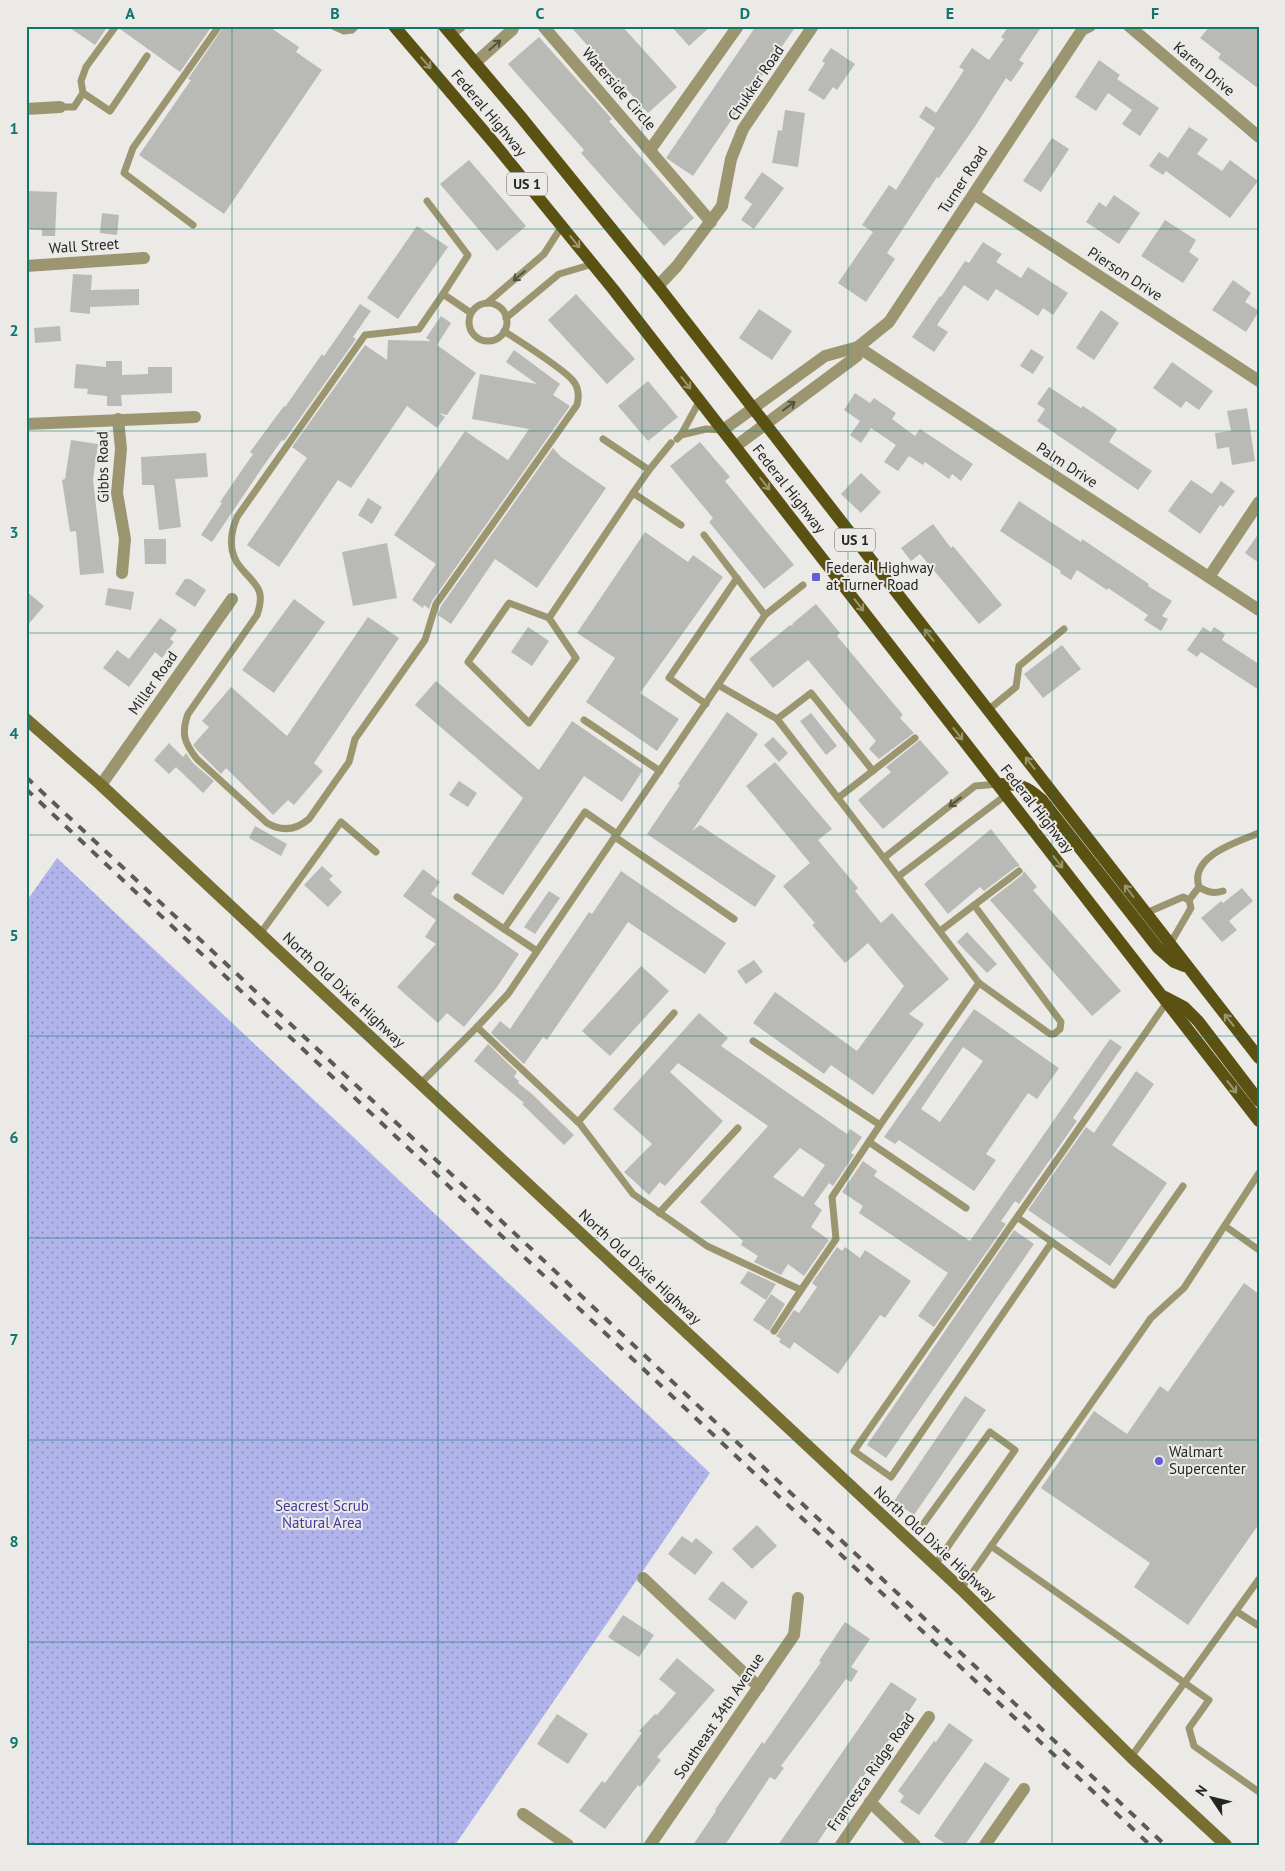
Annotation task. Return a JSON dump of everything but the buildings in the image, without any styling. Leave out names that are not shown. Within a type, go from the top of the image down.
[{"type":"main road","name":"Federal Highway","points":[[394,26],[493,142],[593,264],[724,430],[1259,1121]]},
{"type":"main road","name":"Federal Highway","points":[[452,29],[475,63],[658,286],[1259,1058]]},
{"type":"main road","points":[[998,784],[1018,784],[1032,790],[1042,800],[1158,948],[1174,962],[1188,968]]},
{"type":"main road","points":[[1164,998],[1184,1007],[1198,1021],[1259,1101]]},
{"type":"street","points":[[475,63],[512,30],[514,26]]},
{"type":"street","name":"Waterside Circle","points":[[543,26],[711,222]]},
{"type":"street","name":"Waterside Circle","points":[[650,150],[738,26]]},
{"type":"street","name":"Chukker Road","points":[[658,286],[677,266],[722,206],[731,159],[743,129],[813,26]]},
{"type":"street","name":"Turner Road","points":[[724,430],[825,356],[858,347],[889,322],[1082,30],[1090,26]]},
{"type":"street","name":"Karen Drive","points":[[1129,26],[1259,137]]},
{"type":"street","points":[[26,109],[60,107]]},
{"type":"street","name":"Pierson Drive","points":[[974,194],[1259,381]]},
{"type":"street","name":"Wall Street","points":[[26,266],[144,258]]},
{"type":"street","name":"Turner Road","points":[[736,446],[857,356],[858,347]]},
{"type":"street","name":"Palm Drive","points":[[858,347],[1259,610]]},
{"type":"street","name":"Gibbs Road","points":[[26,424],[195,417]]},
{"type":"street","name":"Gibbs Road","points":[[118,419],[121,449],[117,493],[125,539],[122,573]]},
{"type":"street","points":[[1209,578],[1259,502]]},
{"type":"street","name":"Miller Road","points":[[101,785],[232,599]]},
{"type":"street","name":"North Old Dixie Highway","points":[[26,719],[101,785],[961,1589],[1131,1757],[1226,1845]]},
{"type":"street","points":[[643,1578],[759,1688]]},
{"type":"street","name":"Southeast 34th Avenue","points":[[650,1845],[794,1635],[798,1598]]},
{"type":"street","name":"Francesca Ridge Road","points":[[841,1845],[928,1717]]},
{"type":"street","points":[[985,1845],[1024,1789]]},
{"type":"street","points":[[870,1802],[915,1845]]},
{"type":"street","points":[[523,1814],[568,1845]]},
{"type":"lane","points":[[60,107],[74,107],[83,93],[81,81],[86,67],[116,26]]},
{"type":"lane","points":[[193,225],[124,173],[133,148],[219,26]]},
{"type":"lane","points":[[333,26],[344,31],[352,30],[356,26]]},
{"type":"lane","points":[[83,93],[110,111],[147,56]]},
{"type":"lane","points":[[427,201],[468,254],[419,329],[365,335],[237,517],[232,530],[231,543],[234,556],[240,568],[257,585],[260,595],[260,606],[257,615],[188,714],[184,726],[184,738],[189,749],[197,759],[267,823],[275,828],[284,830],[294,829],[310,819],[349,762],[355,739],[425,640],[436,604],[577,405],[578,389],[569,376],[504,331]]},
{"type":"lane","points":[[487,303],[499,307],[506,318],[504,331],[494,340],[482,340],[471,332],[469,326],[471,313],[475,308],[487,303],[544,254],[562,226]]},
{"type":"lane","points":[[506,318],[559,274],[593,264]]},
{"type":"lane","points":[[443,294],[471,313]]},
{"type":"lane","points":[[549,618],[649,470],[676,439],[700,400]]},
{"type":"lane","points":[[676,439],[706,429],[724,430]]},
{"type":"lane","points":[[603,439],[649,470]]},
{"type":"lane","points":[[633,493],[681,525]]},
{"type":"lane","points":[[704,535],[765,615]]},
{"type":"lane","points":[[706,704],[669,678],[737,578]]},
{"type":"lane","points":[[420,1084],[477,1028],[508,994],[765,615],[803,585]]},
{"type":"lane","points":[[509,604],[549,618],[576,658],[529,723],[468,662],[509,604]]},
{"type":"lane","points":[[988,710],[1016,687],[1020,666],[1064,629]]},
{"type":"lane","points":[[718,685],[777,718],[885,857],[979,984],[1050,1034],[1054,1034],[1060,1029],[1061,1022],[974,905]]},
{"type":"lane","points":[[777,718],[811,693],[873,771]]},
{"type":"lane","points":[[584,720],[660,771]]},
{"type":"lane","points":[[838,798],[915,738]]},
{"type":"lane","points":[[885,857],[975,786],[998,784]]},
{"type":"lane","points":[[899,876],[1006,795]]},
{"type":"lane","points":[[504,929],[585,812],[734,919]]},
{"type":"lane","points":[[260,934],[341,822],[376,852]]},
{"type":"lane","points":[[1222,891],[1216,893],[1207,892],[1199,887],[1196,879],[1198,871],[1214,853],[1259,832]]},
{"type":"lane","points":[[940,931],[1019,871]]},
{"type":"lane","points":[[1189,900],[1199,887]]},
{"type":"lane","points":[[457,897],[537,952]]},
{"type":"lane","points":[[1146,913],[1183,897],[1189,900],[1191,908],[1170,944]]},
{"type":"lane","points":[[774,1331],[836,1239],[832,1197],[979,984]]},
{"type":"lane","points":[[1052,1242],[891,1477],[854,1452],[1017,1217],[1164,998]]},
{"type":"lane","points":[[578,1122],[674,1013]]},
{"type":"lane","points":[[477,1028],[578,1122],[633,1194],[707,1246],[801,1290]]},
{"type":"lane","points":[[753,1041],[880,1125]]},
{"type":"lane","points":[[659,1213],[738,1128]]},
{"type":"lane","points":[[869,1142],[966,1208]]},
{"type":"lane","points":[[961,1589],[1151,1318],[1184,1288],[1259,1173]]},
{"type":"lane","points":[[1017,1217],[1114,1284],[1183,1186]]},
{"type":"lane","points":[[1225,1226],[1259,1250]]},
{"type":"lane","points":[[924,1523],[990,1432],[1015,1450],[935,1565]]},
{"type":"lane","points":[[991,1546],[1209,1700],[1189,1728],[1194,1746],[1259,1792]]},
{"type":"lane","points":[[1131,1757],[1259,1579]]},
{"type":"lane","points":[[1236,1611],[1259,1626]]},
{"type":"green space","name":"Seacrest Scrub Natural Area","points":[[57,858],[710,1473],[455,1845],[26,1845],[26,902]]},
{"type":"railway","points":[[26,777],[1165,1845]]},
{"type":"railway","points":[[26,789],[1150,1845]]},
{"type":"place","name":"Federal Highway at Turner Road","points":[[816,577]]},
{"type":"place","name":"Walmart Supercenter","points":[[1159,1461]]}]
